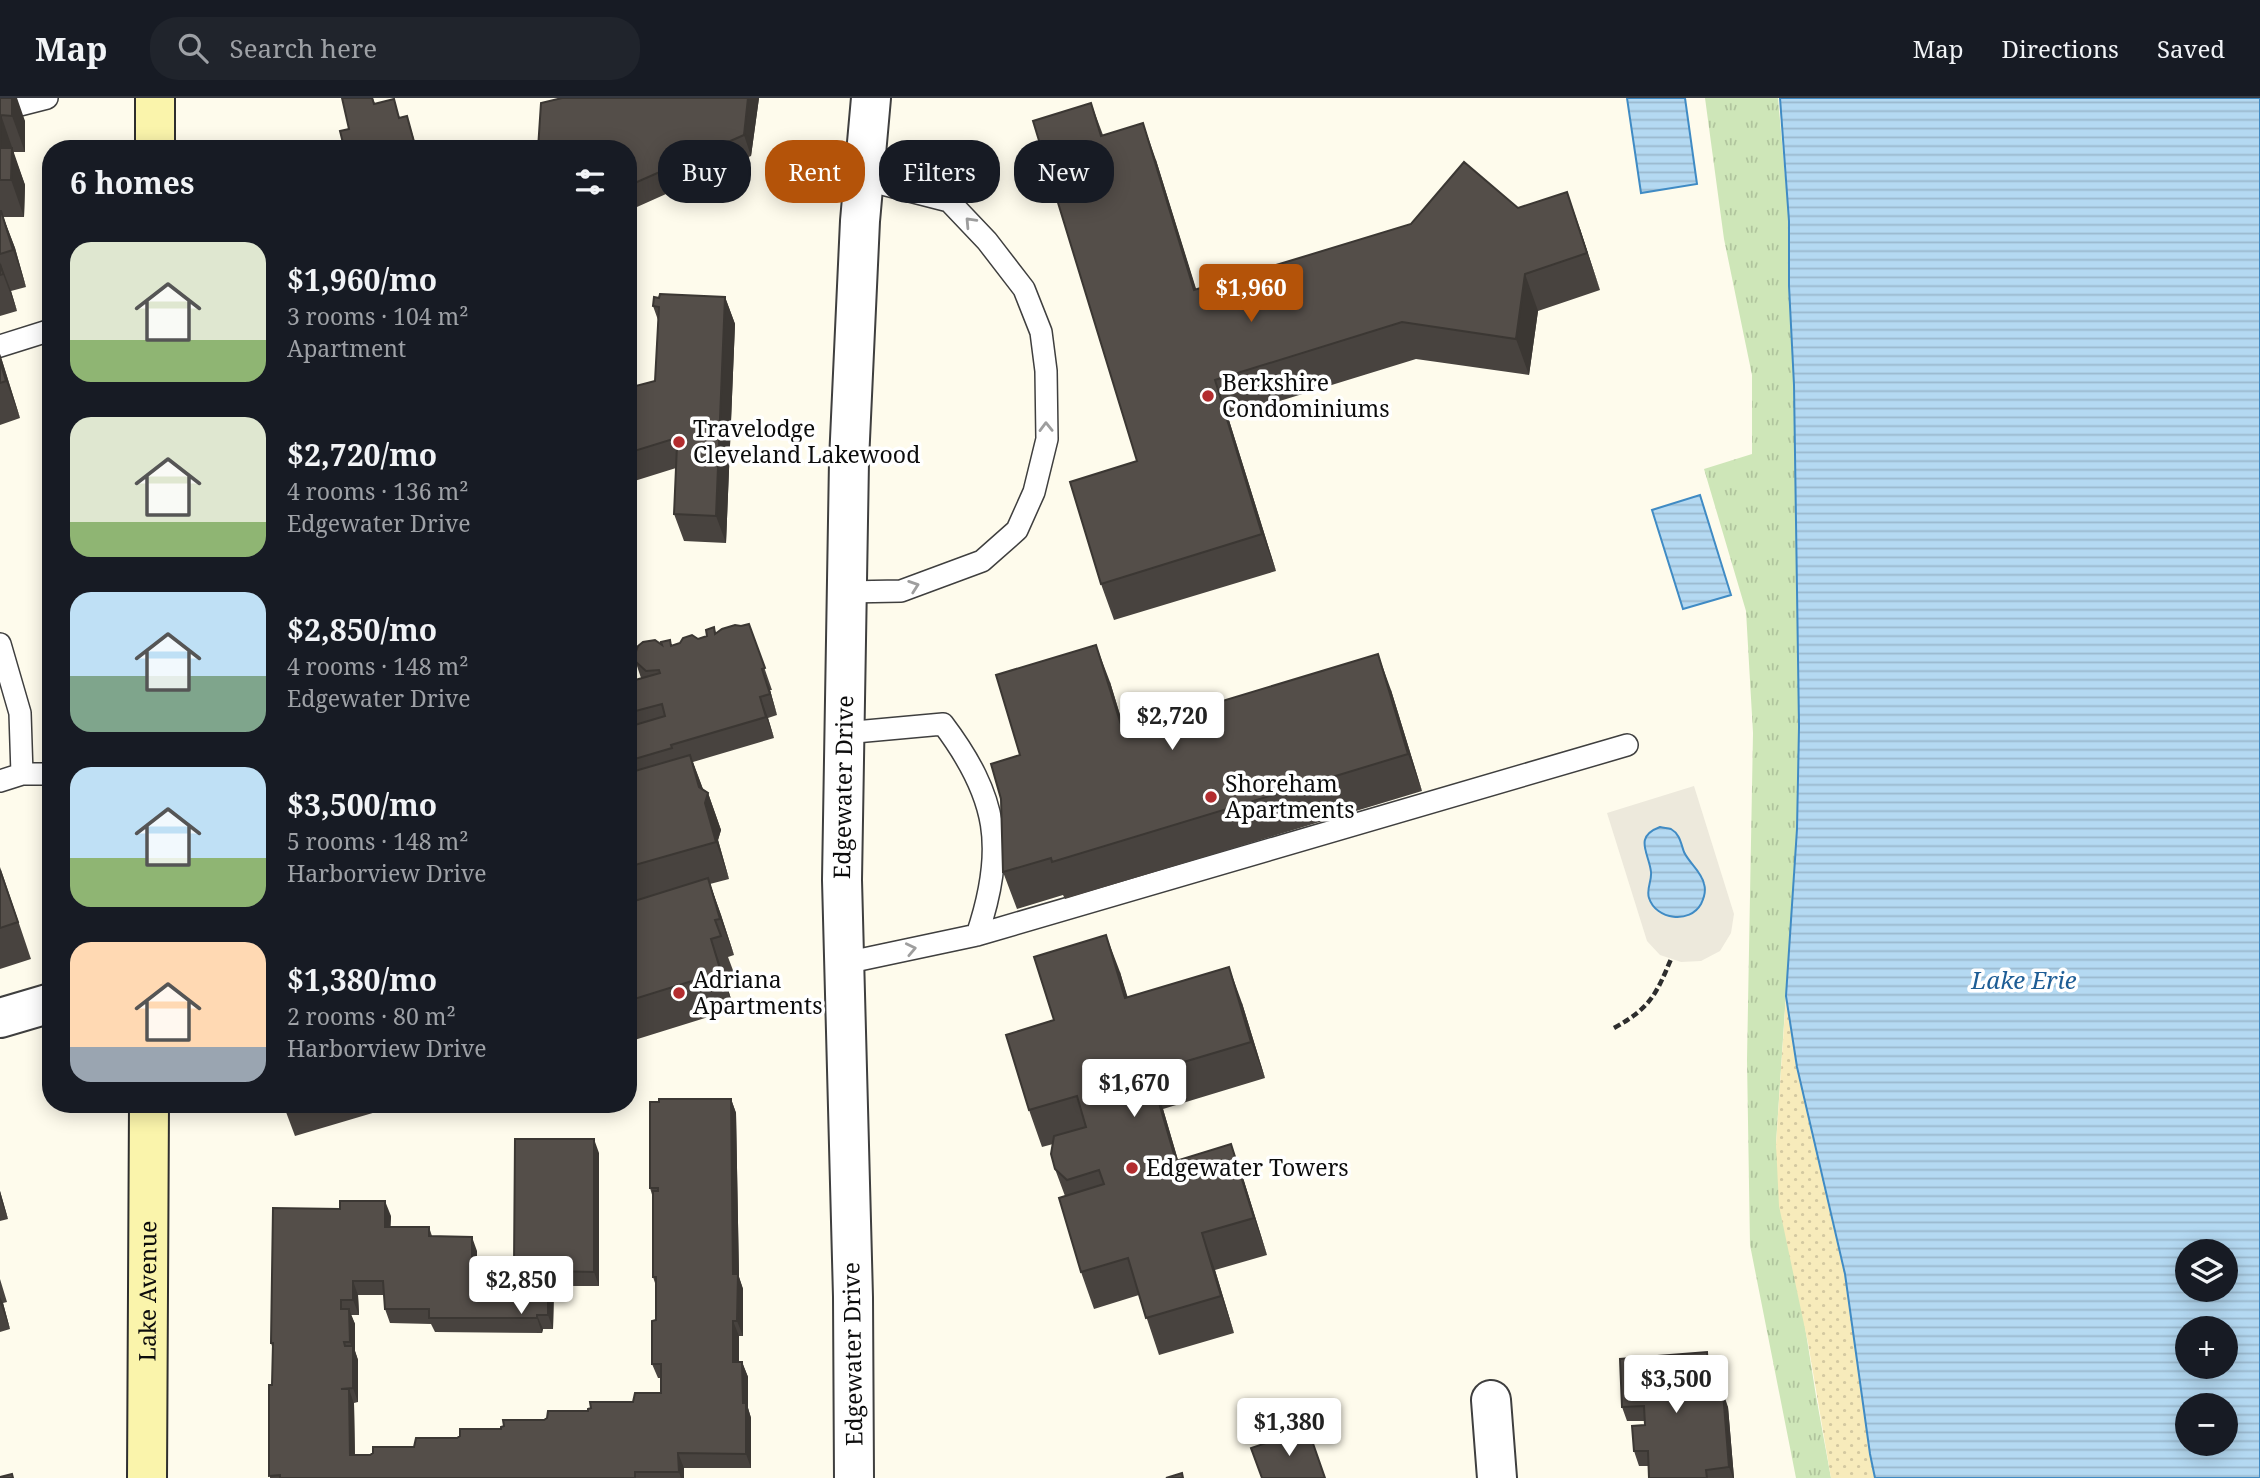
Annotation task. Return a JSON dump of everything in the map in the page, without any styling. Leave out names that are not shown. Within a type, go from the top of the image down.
[{"type":"street","points":[[155,98],[155,140]]},
{"type":"street","name":"Edgewater Drive","points":[[865,159],[871,98]]},
{"type":"street","name":"Edgewater Drive","points":[[854,1478],[853,1297],[842,880],[849,461],[862,203]]},
{"type":"street","points":[[0,1018],[42,1006]]},
{"type":"street","name":"Lake Avenue","points":[[148,1478],[149,1113]]},
{"type":"street","points":[[1491,1400],[1497,1478]]},
{"type":"lane","points":[[0,110],[47,98]]},
{"type":"lane","points":[[846,592],[901,591],[982,561],[1017,530],[1034,492],[1046,439],[1046,372],[1041,332],[1024,289],[987,241],[949,201],[865,180]]},
{"type":"lane","points":[[0,346],[42,333]]},
{"type":"lane","points":[[0,644],[20,713],[22,774]]},
{"type":"lane","points":[[844,733],[943,724],[967,756],[984,794],[993,833],[995,870],[977,935]]},
{"type":"lane","points":[[845,963],[977,935],[1627,745]]},
{"type":"lane","points":[[0,780],[22,774],[42,774]]},
{"type":"path","points":[[1614,1028],[1643,1009],[1658,990],[1671,959]]},
{"type":"green space","points":[[1705,98],[1778,98],[1789,221],[1799,727],[1797,828],[1776,1144],[1831,1478],[1796,1478],[1750,1245],[1747,1060],[1753,733],[1746,611],[1704,469],[1752,454],[1752,375],[1724,239]]},
{"type":"sand","points":[[1786,996],[1797,1067],[1845,1274],[1875,1478],[1831,1478],[1808,1343],[1779,1206],[1776,1144]]},
{"type":"shaded area","points":[[1694,786],[1734,914],[1731,933],[1720,951],[1701,961],[1681,962],[1660,955],[1647,941],[1607,813]],"holes":[[[1679,837],[1685,854],[1703,878],[1684,917],[1671,917],[1658,912],[1650,901],[1648,890],[1652,874],[1644,850]]]},
{"type":"water","points":[[1627,98],[1685,98],[1697,184],[1641,193]]},
{"type":"water","name":"Lake Erie","points":[[1780,98],[2260,98],[2260,1478],[1875,1478],[1845,1274],[1797,1067],[1786,996],[1797,829],[1799,727],[1794,385],[1789,221]]},
{"type":"water","points":[[1700,495],[1731,595],[1683,609],[1652,510]]},
{"type":"water","points":[[1660,827],[1671,829],[1680,839],[1686,856],[1705,886],[1702,902],[1689,915],[1666,915],[1653,905],[1649,898],[1651,872],[1645,841],[1652,831]]},
{"type":"building","points":[[0,98],[12,98],[12,116],[1,115],[0,148]]},
{"type":"building","points":[[342,98],[372,98],[374,104],[394,99],[399,118],[407,116],[414,140],[342,140],[340,131],[349,129]]},
{"type":"building","points":[[562,98],[748,98],[744,135],[733,140],[658,140],[658,173],[637,182],[637,140],[539,140],[541,103]]},
{"type":"building","name":"Berkshire Condominiums","points":[[1091,103],[1101,136],[1143,123],[1194,290],[1411,224],[1464,162],[1518,208],[1567,192],[1587,253],[1525,274],[1516,339],[1402,322],[1215,380],[1262,534],[1101,584],[1070,482],[1137,461],[1058,203],[1114,203],[1114,140],[1039,140],[1033,121]]},
{"type":"building","points":[[0,148],[12,148],[11,180],[0,180]]},
{"type":"building","points":[[0,211],[13,250],[0,254]]},
{"type":"building","name":"Travelodge Cleveland Lakewood","points":[[660,294],[725,297],[716,516],[674,514],[677,445],[674,445],[673,439],[637,450],[637,386],[655,381],[659,307],[653,306],[654,297],[659,298]]},
{"type":"building","points":[[0,361],[6,381],[0,383]]},
{"type":"building","points":[[749,624],[765,668],[762,669],[770,694],[760,697],[766,717],[671,745],[672,748],[637,758],[637,724],[665,716],[662,704],[637,711],[637,679],[660,673],[659,670],[646,671],[637,663],[638,646],[643,642],[655,640],[662,645],[661,642],[670,640],[671,646],[692,635],[698,639],[707,636],[706,630],[714,627],[715,634],[735,625]]},
{"type":"building","name":"Shoreham Apartments","points":[[1096,645],[1123,731],[1378,654],[1408,754],[1052,862],[1051,858],[1003,872],[1001,799],[991,764],[1020,755],[996,675]]},
{"type":"building","points":[[690,755],[699,787],[708,793],[705,803],[716,842],[637,864],[637,770]]},
{"type":"building","points":[[0,870],[18,922],[0,928]]},
{"type":"building","points":[[708,878],[720,919],[715,920],[721,936],[711,939],[721,972],[637,998],[637,900]]},
{"type":"building","name":"Edgewater Towers","points":[[1106,935],[1125,998],[1229,967],[1251,1042],[1150,1072],[1176,1161],[1231,1144],[1254,1218],[1202,1233],[1221,1296],[1146,1318],[1128,1258],[1081,1272],[1059,1198],[1104,1184],[1099,1170],[1067,1180],[1055,1169],[1051,1154],[1054,1136],[1086,1127],[1077,1096],[1029,1110],[1006,1035],[1054,1020],[1034,957]]},
{"type":"building","points":[[659,1099],[731,1099],[733,1274],[738,1274],[737,1321],[733,1321],[733,1362],[742,1362],[743,1403],[746,1403],[746,1454],[678,1453],[679,1472],[635,1472],[635,1478],[269,1476],[273,1208],[340,1209],[340,1201],[385,1201],[385,1227],[429,1227],[429,1236],[472,1237],[472,1266],[514,1266],[515,1139],[594,1139],[594,1272],[548,1271],[548,1315],[537,1315],[537,1318],[429,1318],[429,1309],[385,1309],[383,1281],[353,1281],[353,1300],[341,1300],[341,1309],[349,1309],[350,1342],[344,1342],[345,1346],[353,1346],[353,1388],[341,1389],[349,1389],[350,1455],[370,1455],[373,1453],[373,1447],[414,1447],[416,1438],[457,1438],[460,1436],[460,1429],[501,1429],[504,1426],[503,1420],[544,1420],[548,1411],[588,1411],[591,1408],[590,1402],[633,1402],[635,1393],[661,1393],[661,1364],[652,1364],[652,1321],[656,1320],[653,1191],[658,1191],[658,1188],[650,1188],[650,1102],[659,1102]]},
{"type":"building","points":[[1707,1352],[1710,1394],[1723,1392],[1729,1467],[1706,1470],[1707,1478],[1649,1478],[1648,1451],[1634,1451],[1632,1426],[1645,1425],[1644,1406],[1622,1407],[1620,1359]]},
{"type":"building","points":[[1308,1429],[1325,1478],[1262,1478],[1251,1448]]},
{"type":"building","points":[[1182,1473],[1183,1478],[1166,1478]]},
{"type":"building","points":[[12,1474],[13,1478],[0,1478],[0,1477]]},
{"type":"place","name":"Berkshire Condominiums","points":[[1208,396]]},
{"type":"place","name":"Travelodge Cleveland Lakewood","points":[[679,442]]},
{"type":"place","name":"Shoreham Apartments","points":[[1211,797]]},
{"type":"place","name":"Adriana Apartments","points":[[679,993]]},
{"type":"place","name":"Edgewater Towers","points":[[1132,1168]]}]
